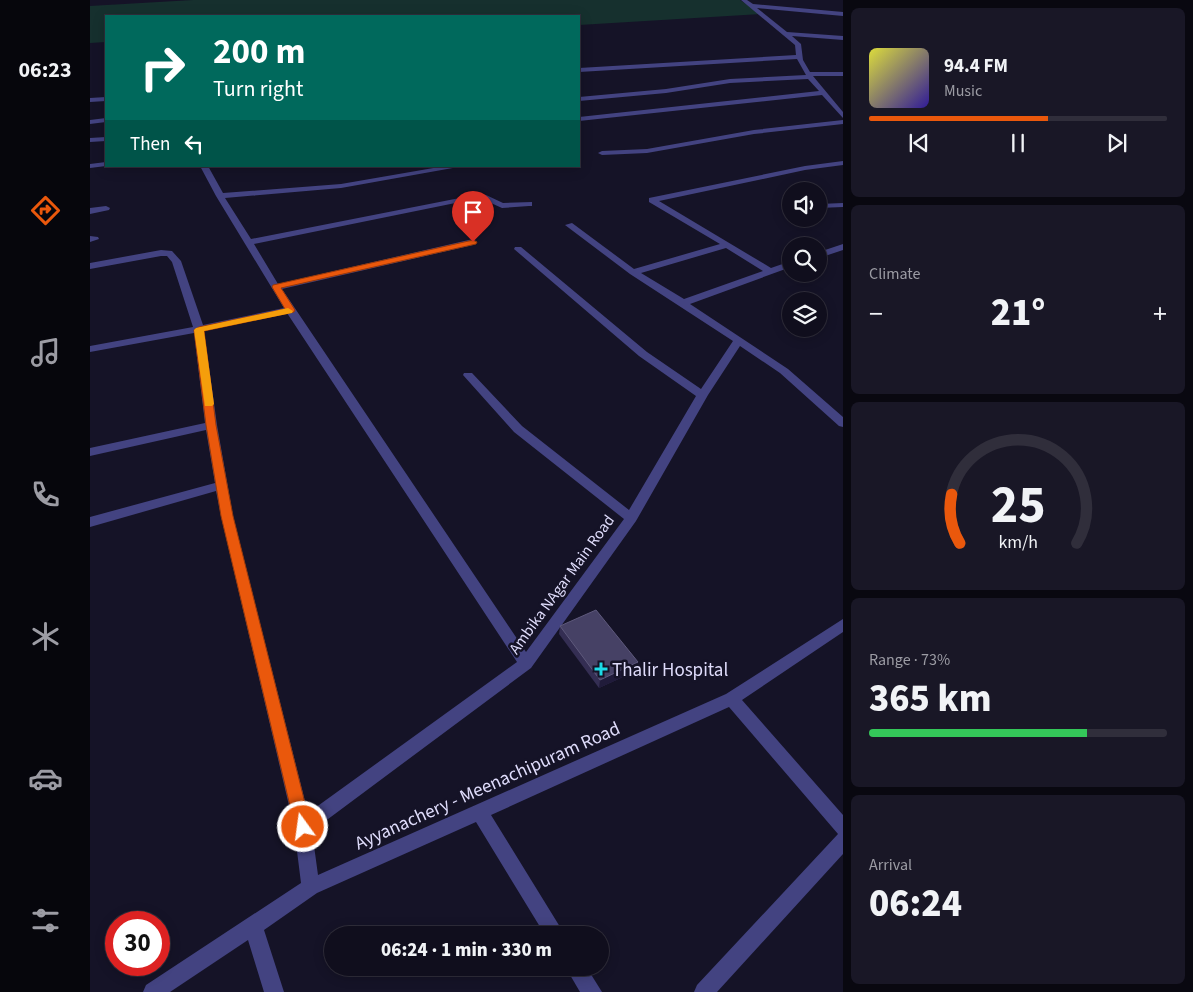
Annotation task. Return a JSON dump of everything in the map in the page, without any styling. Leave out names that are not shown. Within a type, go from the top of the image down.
[{"type":"street","points":[[744,0],[798,44],[799,57],[809,76],[843,116]]},
{"type":"street","points":[[752,6],[843,14]]},
{"type":"street","points":[[785,34],[843,38]]},
{"type":"street","points":[[580,70],[799,57]]},
{"type":"street","points":[[580,99],[666,91],[730,81],[843,74]]},
{"type":"street","points":[[580,119],[823,93]]},
{"type":"street","points":[[90,100],[105,98]]},
{"type":"street","points":[[90,122],[105,120]]},
{"type":"street","points":[[602,153],[646,150],[754,132],[843,122]]},
{"type":"street","points":[[90,140],[105,139]]},
{"type":"street","points":[[770,271],[652,200],[814,167],[843,163]]},
{"type":"street","points":[[90,166],[105,164]]},
{"type":"street","points":[[205,167],[220,196],[290,310],[526,664]]},
{"type":"street","points":[[220,196],[340,186],[410,170],[448,167]]},
{"type":"street","points":[[249,242],[475,197],[483,197],[498,206],[529,204]]},
{"type":"street","points":[[827,206],[843,205]]},
{"type":"street","points":[[90,211],[106,208]]},
{"type":"street","points":[[569,225],[633,272],[784,371],[843,423]]},
{"type":"street","points":[[276,287],[473,242]]},
{"type":"street","points":[[633,272],[727,245]]},
{"type":"street","points":[[827,252],[843,247]]},
{"type":"street","points":[[518,249],[643,354],[702,395]]},
{"type":"street","points":[[90,266],[161,253],[169,254],[176,261],[199,330],[211,425],[227,516],[303,827],[311,887]]},
{"type":"street","points":[[683,303],[782,267]]},
{"type":"street","points":[[90,349],[199,330],[290,310]]},
{"type":"street","name":"Ambika NAgar Main Road","points":[[303,827],[526,664],[631,518],[702,395],[739,340]]},
{"type":"street","points":[[468,375],[518,429],[631,518]]},
{"type":"street","points":[[90,452],[211,425]]},
{"type":"street","points":[[90,522],[221,486]]},
{"type":"street","name":"Ayyanachery - Meenachipuram Road","points":[[153,992],[311,887],[731,699],[843,624]]},
{"type":"street","points":[[731,699],[843,828]]},
{"type":"street","points":[[480,811],[550,926]]},
{"type":"street","points":[[704,992],[843,841]]},
{"type":"street","points":[[253,926],[274,992]]},
{"type":"street","points":[[581,976],[592,992]]},
{"type":"green space","points":[[193,0],[740,0],[761,14],[580,25],[580,15],[105,15],[105,42],[90,43],[90,6]]},
{"type":"building","points":[[596,610],[638,662],[600,680],[560,626]]},
{"type":"slow traffic","points":[[208,404],[199,330],[288,311]]},
{"type":"place","name":"Thalir Hospital","points":[[601,669]]},
{"type":"route","points":[[303,827],[227,516],[211,425],[199,330],[290,310],[276,287],[473,242]]}]
